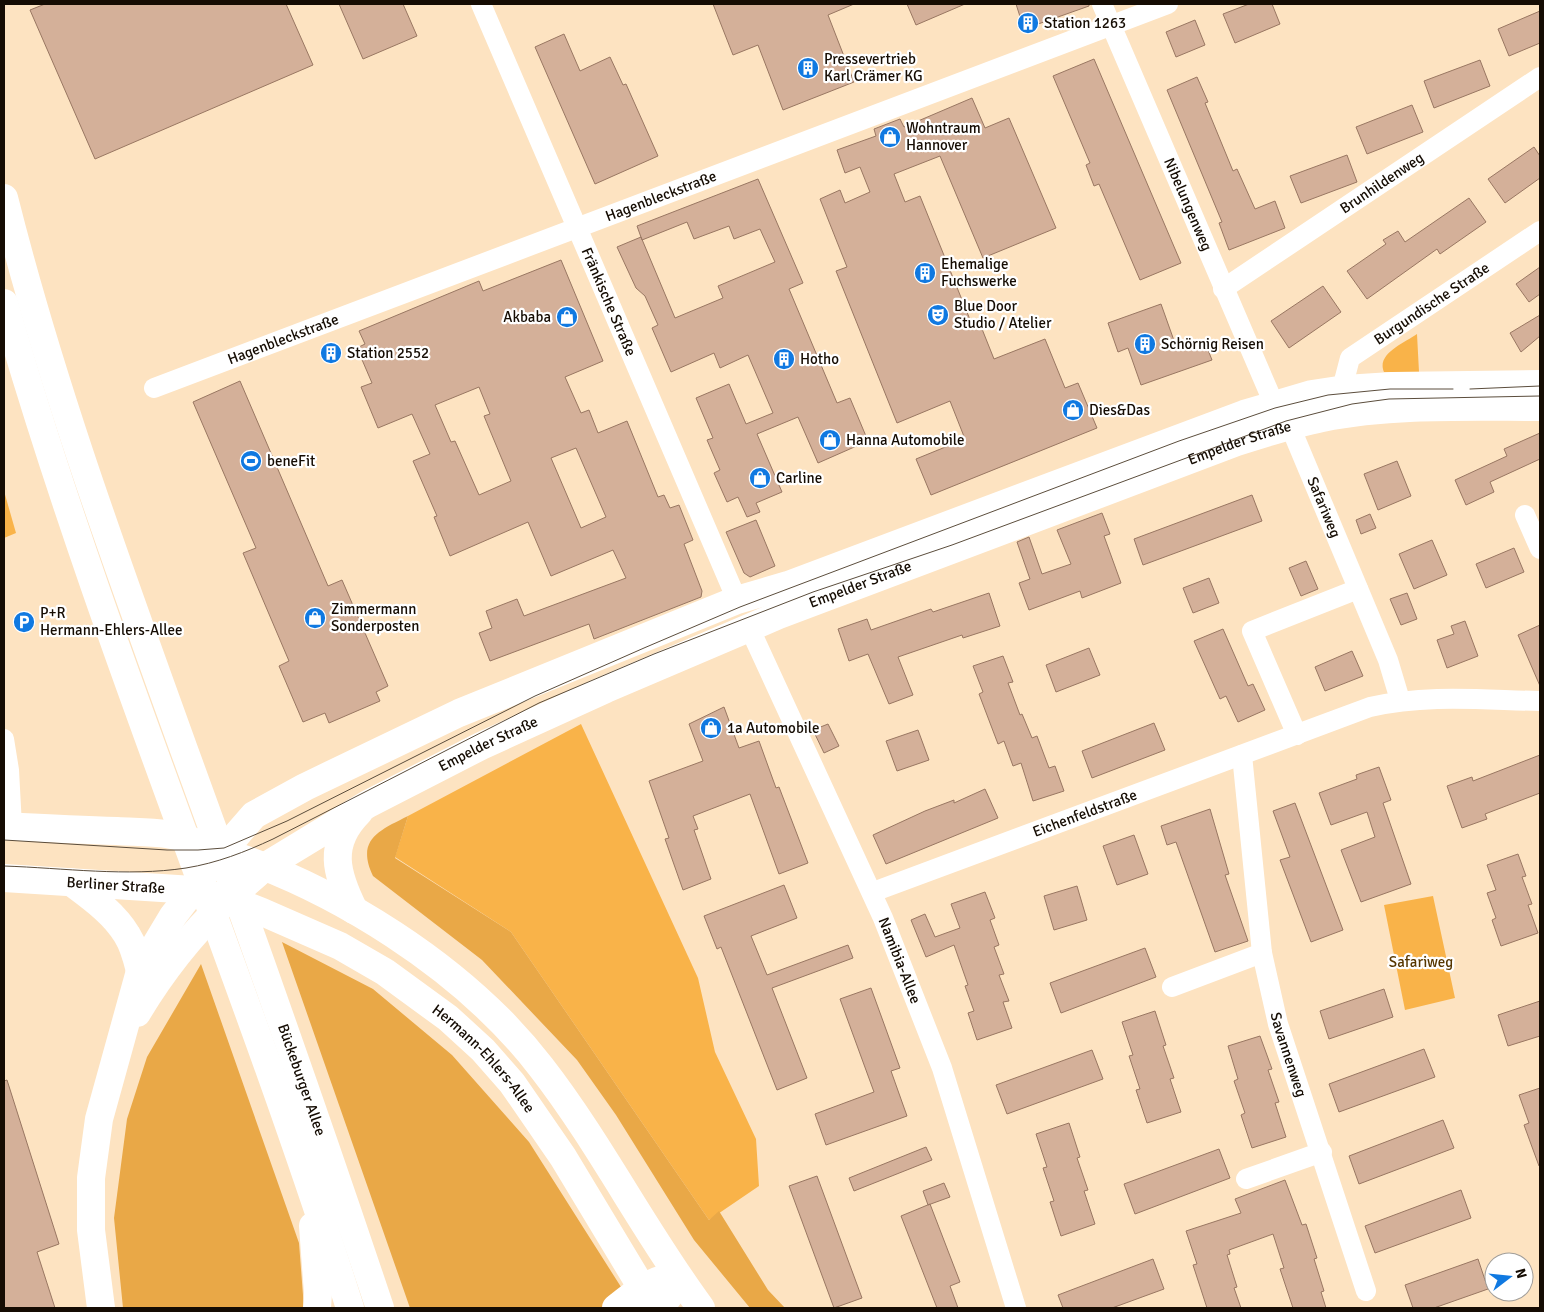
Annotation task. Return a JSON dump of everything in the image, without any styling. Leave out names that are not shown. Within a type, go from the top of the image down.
[{"type":"main road","name":"Bückeburger Allee","points":[[4,198],[50,363],[88,480],[257,950],[342,1192],[380,1308]]},
{"type":"main road","name":"Bückeburger Allee","points":[[4,303],[59,479],[170,801],[311,1187],[350,1308]]},
{"type":"main road","name":"Empelder Straße","points":[[223,851],[254,816],[390,745],[459,713],[737,600],[788,585],[1274,404],[1312,394],[1392,386],[1540,384]]},
{"type":"main road","points":[[1274,404],[1290,426]]},
{"type":"main road","name":"Empelder Straße","points":[[120,1041],[151,990],[204,922],[266,866],[368,804],[490,742],[749,627],[1237,442],[1324,418],[1459,407],[1540,407]]},
{"type":"main road","points":[[737,600],[749,627]]},
{"type":"main road","points":[[354,910],[343,887],[337,859],[340,836],[351,821],[368,804]]},
{"type":"main road","points":[[8,826],[176,836],[266,866],[354,910],[416,950],[483,1003],[539,1064],[586,1131],[678,1276],[701,1308]]},
{"type":"main road","points":[[176,836],[204,922]]},
{"type":"main road","points":[[101,1308],[91,1230],[91,1178],[99,1119],[140,971],[173,916],[223,851]]},
{"type":"main road","name":"Berliner Straße","points":[[4,878],[193,890],[228,899]]},
{"type":"main road","points":[[71,882],[101,906],[128,936],[140,971]]},
{"type":"main road","name":"Hermann-Ehlers-Allee","points":[[228,899],[340,946],[385,972],[417,993],[483,1050],[512,1083],[563,1157],[654,1301]]},
{"type":"main road","points":[[311,1187],[318,1293],[317,1308]]},
{"type":"main road","points":[[342,1192],[388,1294],[399,1308]]},
{"type":"main road","points":[[616,1308],[654,1301],[660,1278],[678,1276]]},
{"type":"street","name":"Fränkische Straße","points":[[481,4],[737,600]]},
{"type":"street","name":"Nibelungenweg","points":[[1102,4],[1223,290],[1274,404]]},
{"type":"street","name":"Hagenbleckstraße","points":[[154,388],[1168,4]]},
{"type":"street","name":"Brunhildenweg","points":[[1223,290],[1540,77]]},
{"type":"street","name":"Burgundische Straße","points":[[1345,390],[1344,382],[1350,358],[1540,231]]},
{"type":"street","name":"Safariweg","points":[[1290,426],[1388,660],[1400,700]]},
{"type":"street","points":[[1525,515],[1540,550]]},
{"type":"street","points":[[1297,735],[1252,631],[1358,589]]},
{"type":"street","name":"Namibia-Allee","points":[[749,627],[873,892],[942,1068],[1016,1308]]},
{"type":"street","name":"Eichenfeldstraße","points":[[873,892],[1370,707],[1400,700],[1430,698],[1540,701]]},
{"type":"street","points":[[4,738],[10,776],[8,826]]},
{"type":"street","name":"Savannenweg","points":[[1242,755],[1262,953],[1278,1024],[1322,1152],[1366,1292]]},
{"type":"street","points":[[1172,987],[1262,953]]},
{"type":"street","points":[[1246,1179],[1322,1152]]},
{"type":"green space","points":[[1417,334],[1419,372],[1384,372],[1384,360],[1387,354]]},
{"type":"green space","points":[[4,491],[16,533],[4,538]]},
{"type":"green space","points":[[581,724],[698,978],[715,1052],[756,1139],[759,1186],[709,1220],[511,932],[395,857],[408,816]]},
{"type":"green space","name":"Safariweg","points":[[1433,896],[1455,998],[1405,1010],[1384,905]]},
{"type":"shaded area","points":[[408,816],[395,858],[511,932],[709,1220],[719,1211],[768,1290],[785,1308],[750,1308],[694,1240],[616,1115],[577,1060],[482,960],[373,876],[368,864],[367,854],[373,838],[379,832]]},
{"type":"shaded area","points":[[282,942],[373,989],[452,1055],[529,1142],[628,1298],[615,1308],[410,1308]]},
{"type":"shaded area","points":[[201,964],[299,1243],[304,1308],[123,1308],[114,1218],[127,1119],[147,1057]]},
{"type":"building","points":[[45,4],[286,4],[313,65],[95,159],[30,10]]},
{"type":"building","points":[[339,4],[403,4],[417,36],[363,59]]},
{"type":"building","name":"Pressevertrieb Karl Crämer KG","points":[[713,4],[854,4],[828,15],[854,82],[783,110],[758,45],[733,55]]},
{"type":"building","points":[[907,4],[965,4],[916,25]]},
{"type":"building","points":[[1016,4],[1089,4],[1089,6],[1024,29]]},
{"type":"building","points":[[1249,4],[1272,4],[1280,24],[1235,43],[1223,14]]},
{"type":"building","points":[[1540,11],[1540,43],[1509,56],[1498,29]]},
{"type":"building","points":[[1195,20],[1205,45],[1176,57],[1166,32]]},
{"type":"building","points":[[564,34],[580,71],[610,57],[623,85],[626,84],[658,156],[595,184],[535,47]]},
{"type":"building","points":[[1094,59],[1181,263],[1140,280],[1099,184],[1094,186],[1086,165],[1090,163],[1053,76]]},
{"type":"building","points":[[1480,60],[1490,86],[1434,108],[1424,81]]},
{"type":"building","points":[[1197,77],[1208,102],[1205,103],[1233,171],[1237,169],[1255,209],[1275,201],[1285,228],[1229,250],[1219,223],[1222,222],[1167,90]]},
{"type":"building","points":[[972,98],[985,128],[1009,118],[1056,228],[983,258],[940,156],[894,174],[905,202],[920,196],[973,327],[980,324],[994,359],[1045,339],[1065,388],[1078,383],[1097,428],[931,495],[916,459],[965,439],[950,401],[897,423],[836,271],[847,267],[820,199],[840,190],[845,203],[870,192],[860,167],[845,173],[837,150],[876,136],[874,129],[900,119],[904,127]]},
{"type":"building","points":[[1412,105],[1423,132],[1367,154],[1356,127]]},
{"type":"building","points":[[1534,147],[1540,156],[1540,178],[1505,203],[1488,179]]},
{"type":"building","points":[[1347,155],[1357,182],[1301,203],[1290,176]]},
{"type":"building","points":[[758,179],[803,283],[789,289],[837,403],[850,398],[868,441],[818,463],[798,417],[757,434],[782,492],[756,503],[760,512],[747,517],[738,497],[727,502],[714,473],[720,470],[707,440],[713,438],[696,398],[729,384],[746,424],[773,413],[748,355],[720,368],[714,353],[671,372],[652,328],[658,325],[645,296],[636,288],[617,247],[641,237],[637,226]],"holes":[[[687,222],[694,239],[729,226],[734,239],[760,229],[775,262],[718,286],[723,298],[675,318],[642,240]]]},
{"type":"building","points":[[1469,198],[1486,222],[1440,254],[1437,249],[1367,299],[1347,271],[1386,244],[1383,240],[1398,231],[1405,242]]},
{"type":"building","points":[[561,260],[603,361],[565,377],[581,413],[589,410],[598,433],[627,421],[658,497],[664,495],[670,508],[679,505],[693,540],[684,544],[702,591],[701,597],[594,639],[589,624],[490,661],[479,633],[492,628],[486,611],[517,599],[524,616],[626,578],[613,550],[551,576],[528,522],[450,556],[434,517],[437,516],[413,461],[430,454],[412,414],[378,428],[361,387],[372,383],[357,348],[365,344],[359,331],[479,281],[483,291]],"holes":[[[479,387],[490,414],[484,416],[511,481],[479,495],[455,441],[451,442],[435,405]],[[576,448],[606,517],[581,528],[551,458]]]},
{"type":"building","points":[[1540,267],[1540,294],[1529,302],[1516,284]]},
{"type":"building","points":[[1323,286],[1341,312],[1289,348],[1271,321]]},
{"type":"building","name":"Schörnig Reisen","points":[[1161,304],[1177,349],[1204,340],[1212,360],[1141,385],[1128,348],[1118,352],[1108,323]]},
{"type":"building","points":[[1540,315],[1540,336],[1521,352],[1510,333]]},
{"type":"building","points":[[240,381],[328,586],[342,580],[388,686],[376,692],[380,701],[329,723],[325,713],[303,722],[279,666],[289,661],[243,553],[256,548],[193,402]]},
{"type":"building","points":[[1540,433],[1540,459],[1490,482],[1494,492],[1466,505],[1455,480],[1507,456],[1504,449]]},
{"type":"building","points":[[1397,461],[1411,496],[1378,510],[1364,474]]},
{"type":"building","points":[[1252,495],[1262,521],[1143,565],[1134,539]]},
{"type":"building","points":[[1102,513],[1110,534],[1104,536],[1121,583],[1082,598],[1080,591],[1029,610],[1019,583],[1030,579],[1017,542],[1029,537],[1042,574],[1071,564],[1057,530]]},
{"type":"building","points":[[1370,514],[1376,528],[1361,534],[1356,520]]},
{"type":"building","points":[[756,520],[775,566],[750,577],[744,573],[726,532]]},
{"type":"building","points":[[1432,540],[1447,575],[1414,589],[1399,554]]},
{"type":"building","points":[[1514,548],[1524,572],[1486,588],[1476,564]]},
{"type":"building","points":[[1306,561],[1318,589],[1301,596],[1289,568]]},
{"type":"building","points":[[1209,578],[1219,603],[1193,613],[1183,588]]},
{"type":"building","points":[[989,593],[1000,626],[963,638],[962,635],[898,657],[913,695],[889,704],[868,654],[849,661],[838,629],[867,619],[871,630],[931,609],[933,612]]},
{"type":"building","points":[[1407,593],[1417,619],[1401,625],[1390,599]]},
{"type":"building","points":[[1465,621],[1478,656],[1447,668],[1437,640],[1454,634],[1451,626]]},
{"type":"building","points":[[1540,625],[1540,686],[1518,635]]},
{"type":"building","points":[[1223,629],[1248,686],[1253,684],[1265,710],[1238,722],[1226,696],[1220,699],[1194,641]]},
{"type":"building","points":[[1089,648],[1100,675],[1056,692],[1046,665]]},
{"type":"building","points":[[1352,651],[1363,676],[1325,691],[1315,667]]},
{"type":"building","points":[[1003,656],[1013,682],[1008,683],[1020,715],[1022,714],[1032,738],[1037,736],[1049,768],[1055,766],[1064,791],[1033,801],[1021,763],[1013,766],[1004,741],[998,744],[979,694],[983,692],[973,666]]},
{"type":"building","points":[[724,707],[739,748],[759,741],[776,788],[779,787],[808,863],[779,874],[750,794],[693,816],[698,829],[694,830],[711,879],[683,890],[665,839],[669,838],[649,781],[703,761],[689,724]]},
{"type":"building","points":[[1154,723],[1165,750],[1092,778],[1082,751]]},
{"type":"building","points":[[828,724],[839,746],[824,753],[813,730]]},
{"type":"building","points":[[918,730],[929,760],[897,771],[886,741]]},
{"type":"building","points":[[1540,755],[1540,793],[1485,814],[1487,819],[1462,828],[1447,786],[1472,777],[1473,781]]},
{"type":"building","points":[[1379,767],[1391,800],[1383,803],[1411,884],[1361,902],[1341,850],[1375,837],[1367,812],[1331,825],[1319,793],[1357,779],[1356,775]]},
{"type":"building","points":[[985,789],[998,818],[886,864],[873,835],[925,811],[954,800],[954,803]]},
{"type":"building","points":[[1295,803],[1343,930],[1311,942],[1280,860],[1290,857],[1273,811]]},
{"type":"building","points":[[1210,809],[1229,874],[1225,875],[1248,941],[1215,952],[1176,842],[1167,845],[1161,826]]},
{"type":"building","points":[[1134,835],[1148,874],[1117,885],[1103,846]]},
{"type":"building","points":[[1518,854],[1526,876],[1522,877],[1532,904],[1528,905],[1538,933],[1501,946],[1492,920],[1496,918],[1487,893],[1496,890],[1487,865]]},
{"type":"building","points":[[784,885],[797,918],[751,936],[767,975],[848,945],[853,958],[772,988],[807,1078],[777,1090],[721,947],[717,949],[704,916]]},
{"type":"building","points":[[1077,886],[1087,920],[1054,930],[1044,896]]},
{"type":"building","points":[[985,892],[995,918],[990,920],[999,945],[994,947],[1004,974],[999,975],[1009,1001],[1003,1002],[1012,1028],[977,1040],[968,1013],[974,1011],[965,986],[968,985],[954,945],[926,957],[911,920],[925,914],[935,937],[960,928],[951,904]]},
{"type":"building","points":[[1145,948],[1156,977],[1061,1013],[1050,983]]},
{"type":"building","points":[[871,988],[900,1068],[891,1071],[907,1116],[826,1145],[815,1114],[874,1092],[840,999]]},
{"type":"building","points":[[1384,989],[1393,1017],[1329,1039],[1320,1011]]},
{"type":"building","points":[[1540,1001],[1540,1036],[1508,1046],[1498,1015]]},
{"type":"building","points":[[1155,1011],[1166,1045],[1163,1046],[1174,1078],[1170,1079],[1181,1112],[1147,1123],[1136,1090],[1140,1089],[1129,1056],[1133,1055],[1122,1022]]},
{"type":"building","points":[[1260,1036],[1272,1069],[1268,1070],[1279,1102],[1275,1103],[1286,1137],[1252,1148],[1241,1115],[1245,1113],[1234,1081],[1238,1079],[1228,1046]]},
{"type":"building","points":[[1424,1049],[1435,1077],[1339,1112],[1329,1084]]},
{"type":"building","points":[[1092,1050],[1103,1079],[1007,1114],[996,1085]]},
{"type":"building","points":[[7,1080],[59,1244],[37,1252],[55,1308],[4,1308],[4,1081]]},
{"type":"building","points":[[1540,1088],[1539,1166],[1524,1125],[1529,1123],[1519,1095]]},
{"type":"building","points":[[1443,1120],[1454,1148],[1359,1184],[1349,1156]]},
{"type":"building","points":[[1069,1123],[1080,1157],[1077,1158],[1088,1190],[1084,1191],[1095,1224],[1061,1236],[1050,1202],[1054,1201],[1043,1168],[1047,1167],[1036,1134]]},
{"type":"building","points":[[926,1147],[932,1160],[854,1191],[849,1178]]},
{"type":"building","points":[[1219,1149],[1230,1178],[1135,1214],[1124,1184]]},
{"type":"building","points":[[817,1176],[862,1298],[834,1308],[789,1186]]},
{"type":"building","points":[[1285,1180],[1302,1225],[1306,1224],[1317,1258],[1314,1259],[1324,1291],[1321,1292],[1326,1308],[1293,1308],[1280,1269],[1284,1268],[1273,1234],[1229,1250],[1230,1254],[1227,1255],[1237,1287],[1234,1288],[1241,1308],[1207,1308],[1193,1265],[1197,1264],[1186,1231],[1241,1213],[1235,1199]]},
{"type":"building","points":[[944,1183],[950,1197],[928,1205],[923,1191]]},
{"type":"building","points":[[1461,1190],[1471,1218],[1375,1253],[1365,1226]]},
{"type":"building","points":[[930,1204],[960,1282],[950,1286],[958,1308],[937,1308],[901,1216]]},
{"type":"building","points":[[1153,1259],[1164,1289],[1112,1308],[1063,1308],[1058,1295]]},
{"type":"building","points":[[1478,1259],[1484,1277],[1484,1290],[1434,1308],[1413,1308],[1405,1285]]},
{"type":"tram line","points":[[1470,389],[1540,386]]},
{"type":"tram line","points":[[4,840],[167,850],[224,848],[287,821],[535,696],[740,607],[1179,441],[1275,408],[1328,395],[1390,389],[1453,389]]},
{"type":"tram line","points":[[4,866],[141,872],[186,868],[220,860],[273,839],[539,703],[654,654],[813,592],[952,545],[1286,421],[1352,404],[1389,399],[1540,396]]},
{"type":"place","name":"Station 1263","points":[[1028,23]]},
{"type":"place","name":"Pressevertrieb Karl Crämer KG","points":[[808,68]]},
{"type":"place","name":"Wohntraum Hannover","points":[[890,137]]},
{"type":"place","name":"Ehemalige Fuchswerke","points":[[925,273]]},
{"type":"place","name":"Blue Door Studio / Atelier","points":[[938,315]]},
{"type":"place","name":"Akbaba","points":[[567,317]]},
{"type":"place","name":"Schörnig Reisen","points":[[1145,344]]},
{"type":"place","name":"Station 2552","points":[[331,353]]},
{"type":"place","name":"Hotho","points":[[784,359]]},
{"type":"place","name":"Dies&Das","points":[[1073,410]]},
{"type":"place","name":"Hanna Automobile","points":[[830,440]]},
{"type":"place","name":"beneFit","points":[[251,461]]},
{"type":"place","name":"Carline","points":[[760,478]]},
{"type":"place","name":"Zimmermann Sonderposten","points":[[315,618]]},
{"type":"place","name":"P+R Hermann-Ehlers-Allee","points":[[24,622]]},
{"type":"place","name":"1a Automobile","points":[[711,728]]}]
